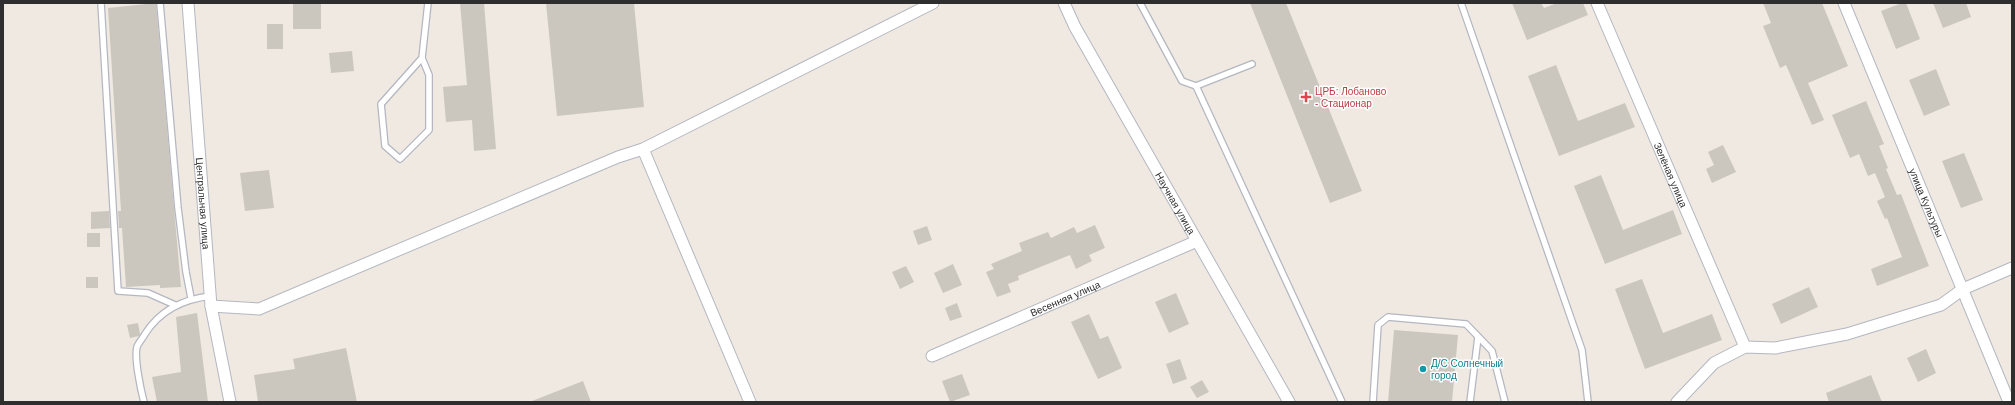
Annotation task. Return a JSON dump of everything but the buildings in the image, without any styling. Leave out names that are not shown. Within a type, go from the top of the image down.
[{"type":"street","name":"Центральная улица","points":[[188,3],[211,301],[230,402]]},
{"type":"street","points":[[211,301],[259,309],[618,157],[643,149],[933,3]]},
{"type":"street","name":"Научная улица","points":[[1064,3],[1075,27],[1289,402]]},
{"type":"street","name":"Зелёная улица","points":[[1597,3],[1745,347]]},
{"type":"street","name":"улица Культуры","points":[[1844,3],[2009,402]]},
{"type":"street","points":[[643,149],[750,402]]},
{"type":"street","name":"Весенняя улица","points":[[932,356],[1197,241]]},
{"type":"street","points":[[1677,402],[1714,363],[1745,347],[1775,348],[1847,334],[1941,305],[1963,289],[2012,268]]},
{"type":"lane","points":[[101,3],[118,291],[148,293],[175,305]]},
{"type":"lane","points":[[160,3],[179,216],[191,298]]},
{"type":"lane","points":[[422,58],[382,104],[385,146],[400,159],[429,130],[429,75],[422,58],[428,3]]},
{"type":"lane","points":[[1140,3],[1182,81],[1196,86],[1252,64]]},
{"type":"lane","points":[[1461,3],[1582,350],[1588,402]]},
{"type":"lane","points":[[1196,86],[1342,402]]},
{"type":"lane","points":[[144,402],[140,384],[137,347],[152,323],[175,305],[191,298],[211,301]]},
{"type":"lane","points":[[1373,402],[1378,325],[1388,317],[1466,324],[1492,351],[1505,402]]},
{"type":"lane","points":[[1470,402],[1478,337]]},
{"type":"place","name":"ЦРБ: Лобаново - Стационар","points":[[1306,97]]},
{"type":"place","name":"Д/С Солнечный город","points":[[1423,369]]}]
